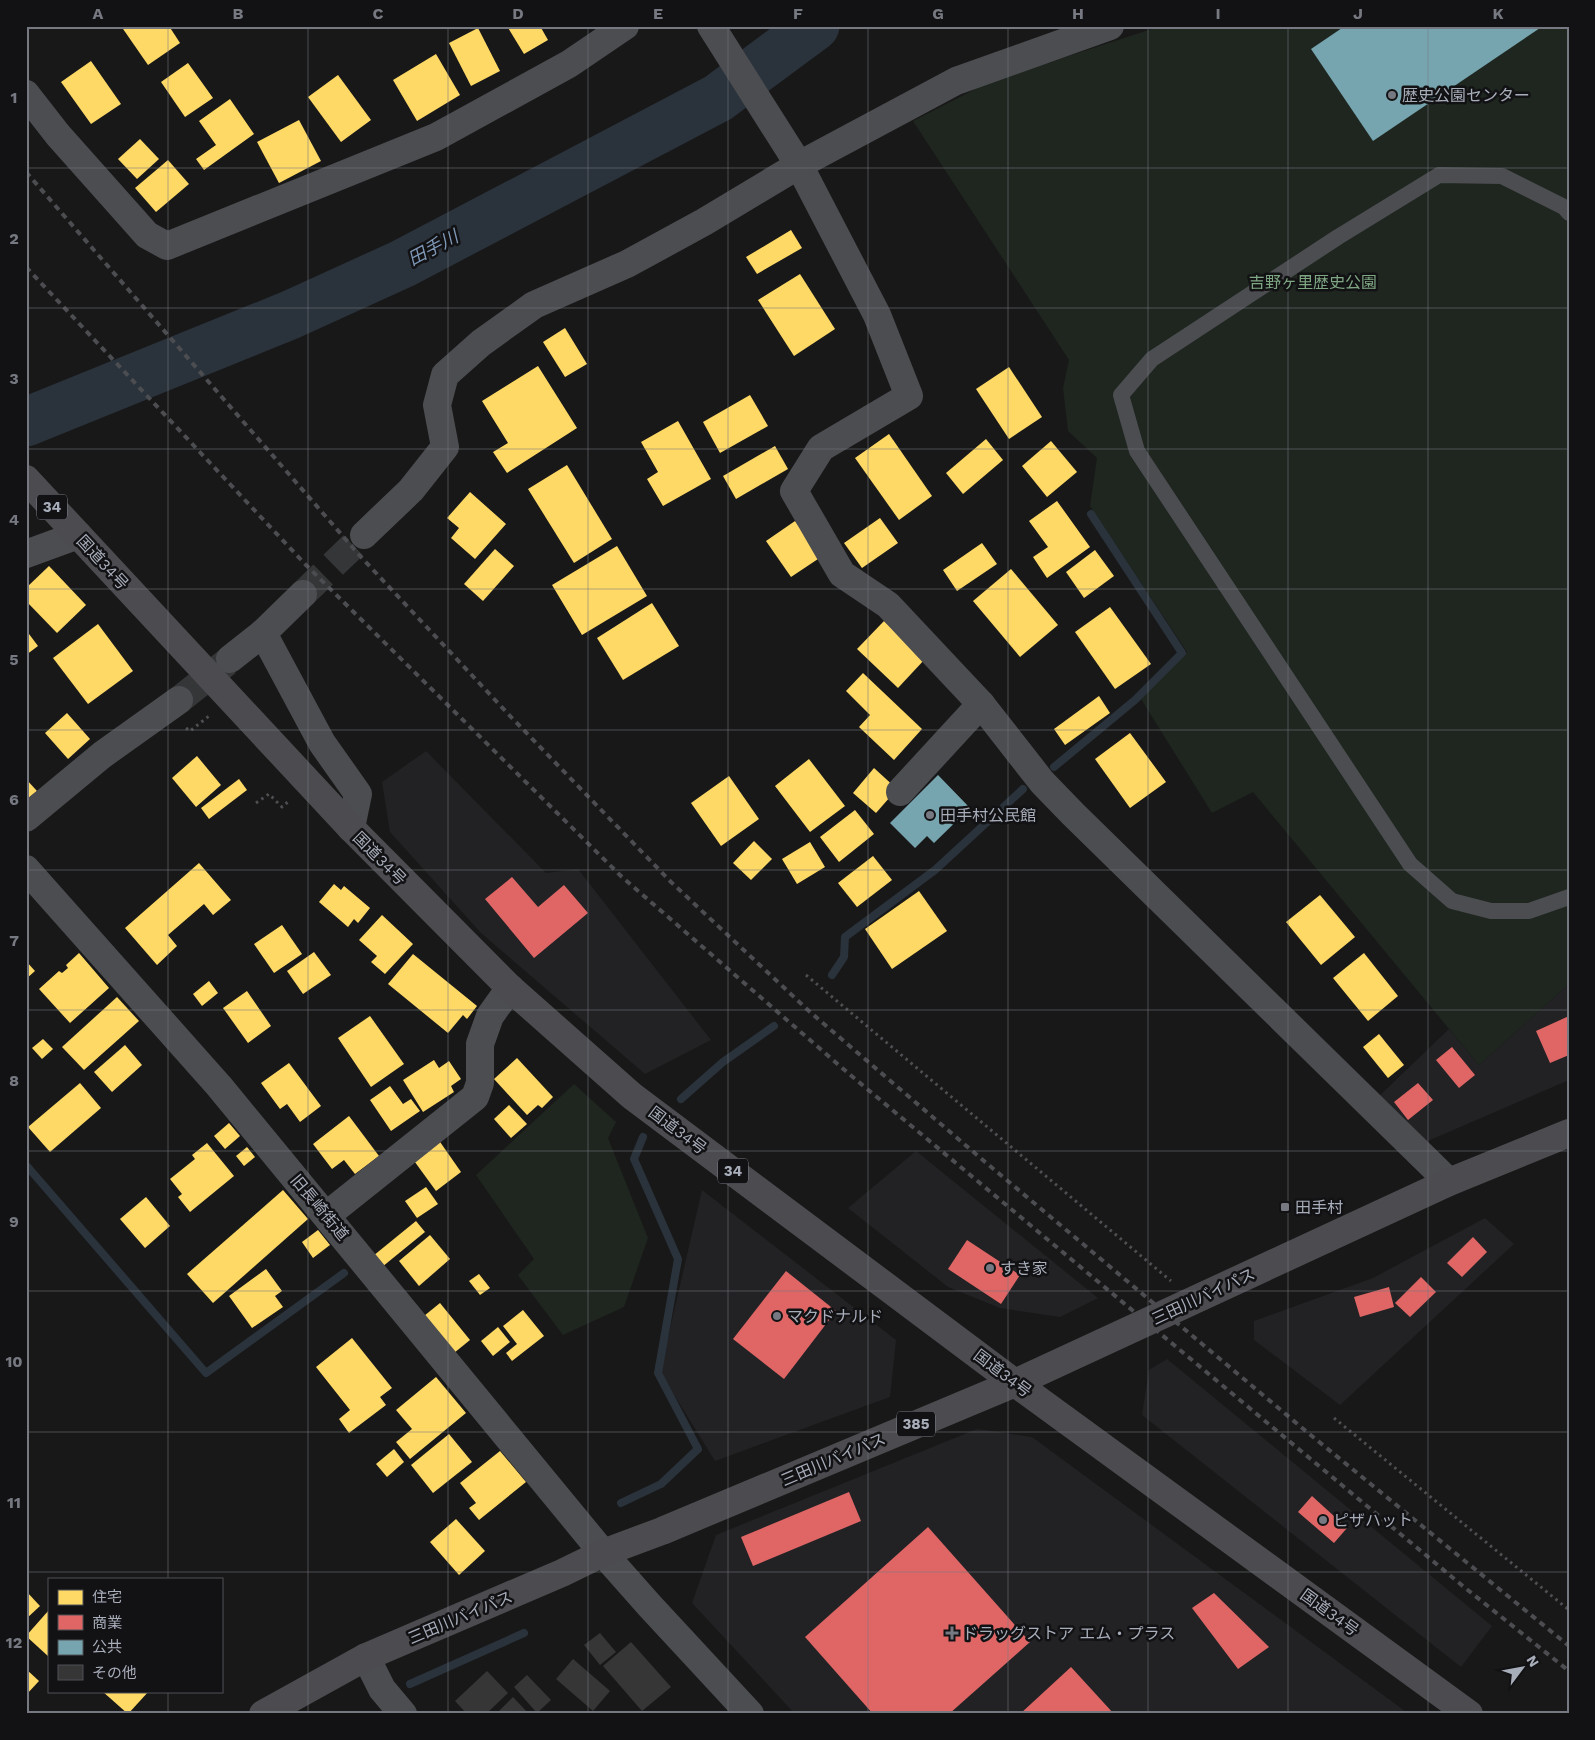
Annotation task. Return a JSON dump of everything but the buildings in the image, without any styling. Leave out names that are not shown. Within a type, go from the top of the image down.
[{"type":"highway","name":"国道34号","points":[[26,479],[350,828],[510,988],[632,1096],[1016,1383],[1470,1714]]},
{"type":"highway","name":"三田川バイパス","points":[[263,1714],[366,1657],[562,1574],[603,1553],[662,1531],[1016,1383],[1449,1182],[1569,1133]]},
{"type":"street","points":[[26,94],[58,135],[147,235],[167,246],[436,137],[569,64],[626,26]]},
{"type":"street","points":[[364,535],[411,490],[445,447],[437,405],[445,375],[481,344],[534,305],[635,259],[704,222],[799,165],[956,81],[1110,26]]},
{"type":"street","points":[[713,30],[763,112],[799,165],[877,315],[909,396],[821,448],[794,491],[842,574],[888,605],[981,704],[1042,782],[1073,814],[1449,1182]]},
{"type":"street","points":[[26,554],[78,535]]},
{"type":"street","points":[[230,659],[263,633],[303,594]]},
{"type":"street","points":[[263,633],[322,743],[358,794],[350,828]]},
{"type":"street","points":[[26,818],[102,755],[179,700]]},
{"type":"street","points":[[900,792],[981,704]]},
{"type":"street","name":"旧長崎街道","points":[[26,869],[219,1086],[603,1553],[648,1605],[750,1714]]},
{"type":"street","points":[[327,1215],[474,1097],[480,1083],[480,1044],[490,1016],[510,988]]},
{"type":"street","points":[[366,1657],[382,1690],[403,1714]]},
{"type":"lane","points":[[1569,213],[1564,207],[1502,176],[1439,174],[1346,232],[1152,359],[1122,395],[1137,450],[1410,864],[1452,900],[1491,911],[1529,910],[1569,897]]},
{"type":"path","points":[[256,803],[269,794],[282,807],[289,801]]},
{"type":"path","points":[[806,975],[1176,1285],[1190,1302]]},
{"type":"path","points":[[1334,1418],[1569,1610]]},
{"type":"shaded area","points":[[426,751],[546,873],[578,869],[711,1040],[645,1074],[481,933],[390,832],[382,782]]},
{"type":"shaded area","points":[[1569,984],[1569,1080],[1421,1144],[1375,1100],[1449,1029],[1479,1065]]},
{"type":"shaded area","points":[[916,1151],[1098,1298],[1060,1317],[1000,1308],[948,1287],[848,1208]]},
{"type":"shaded area","points":[[702,1190],[896,1340],[890,1397],[715,1461],[660,1372]]},
{"type":"shaded area","points":[[1485,1218],[1514,1244],[1340,1405],[1254,1340],[1254,1321],[1373,1278]]},
{"type":"shaded area","points":[[1167,1359],[1492,1626],[1461,1667],[1142,1415],[1149,1370]]},
{"type":"shaded area","points":[[977,1429],[1032,1437],[1409,1714],[795,1714],[692,1603],[716,1535]]},
{"type":"green space","name":"吉野ヶ里歴史公園","points":[[1161,26],[1569,26],[1569,984],[1479,1065],[1253,792],[1212,813],[1141,699],[1187,652],[1090,506],[1097,458],[1068,431],[1063,388],[1069,360],[913,121],[991,81]]},
{"type":"green space","points":[[574,1084],[616,1122],[608,1138],[648,1238],[624,1307],[563,1335],[518,1275],[534,1259],[476,1175]]},
{"type":"waterway","name":"田手川","points":[[26,422],[290,315],[402,264],[718,98],[815,26]]},
{"type":"waterway","points":[[1054,767],[1135,700],[1182,653],[1091,514]]},
{"type":"waterway","points":[[832,975],[844,957],[845,937],[935,870],[1023,789]]},
{"type":"waterway","points":[[681,1099],[723,1062],[774,1026]]},
{"type":"waterway","points":[[621,1503],[661,1484],[698,1449],[658,1373],[678,1259],[634,1159],[643,1137]]},
{"type":"waterway","points":[[26,1165],[206,1373],[344,1273]]},
{"type":"waterway","points":[[410,1684],[524,1633]]},
{"type":"tunnel","points":[[303,594],[364,535]]},
{"type":"tunnel","points":[[179,700],[227,662]]},
{"type":"railway","points":[[26,172],[361,557],[512,718],[671,882],[810,1012],[984,1161],[1307,1432],[1569,1646]]},
{"type":"railway","points":[[26,267],[305,564],[622,877],[848,1073],[1464,1587],[1569,1671]]},
{"type":"place","name":"歴史公園センター","points":[[1392,95]]},
{"type":"place","name":"田手村公民館","points":[[930,815]]},
{"type":"place","name":"田手村","points":[[1285,1207]]},
{"type":"place","name":"すき家","points":[[990,1268]]},
{"type":"place","name":"マクドナルド","points":[[777,1316]]},
{"type":"place","name":"ピザハット","points":[[1323,1520]]},
{"type":"place","name":"ドラッグストア エム・プラス","points":[[952,1633]]}]
